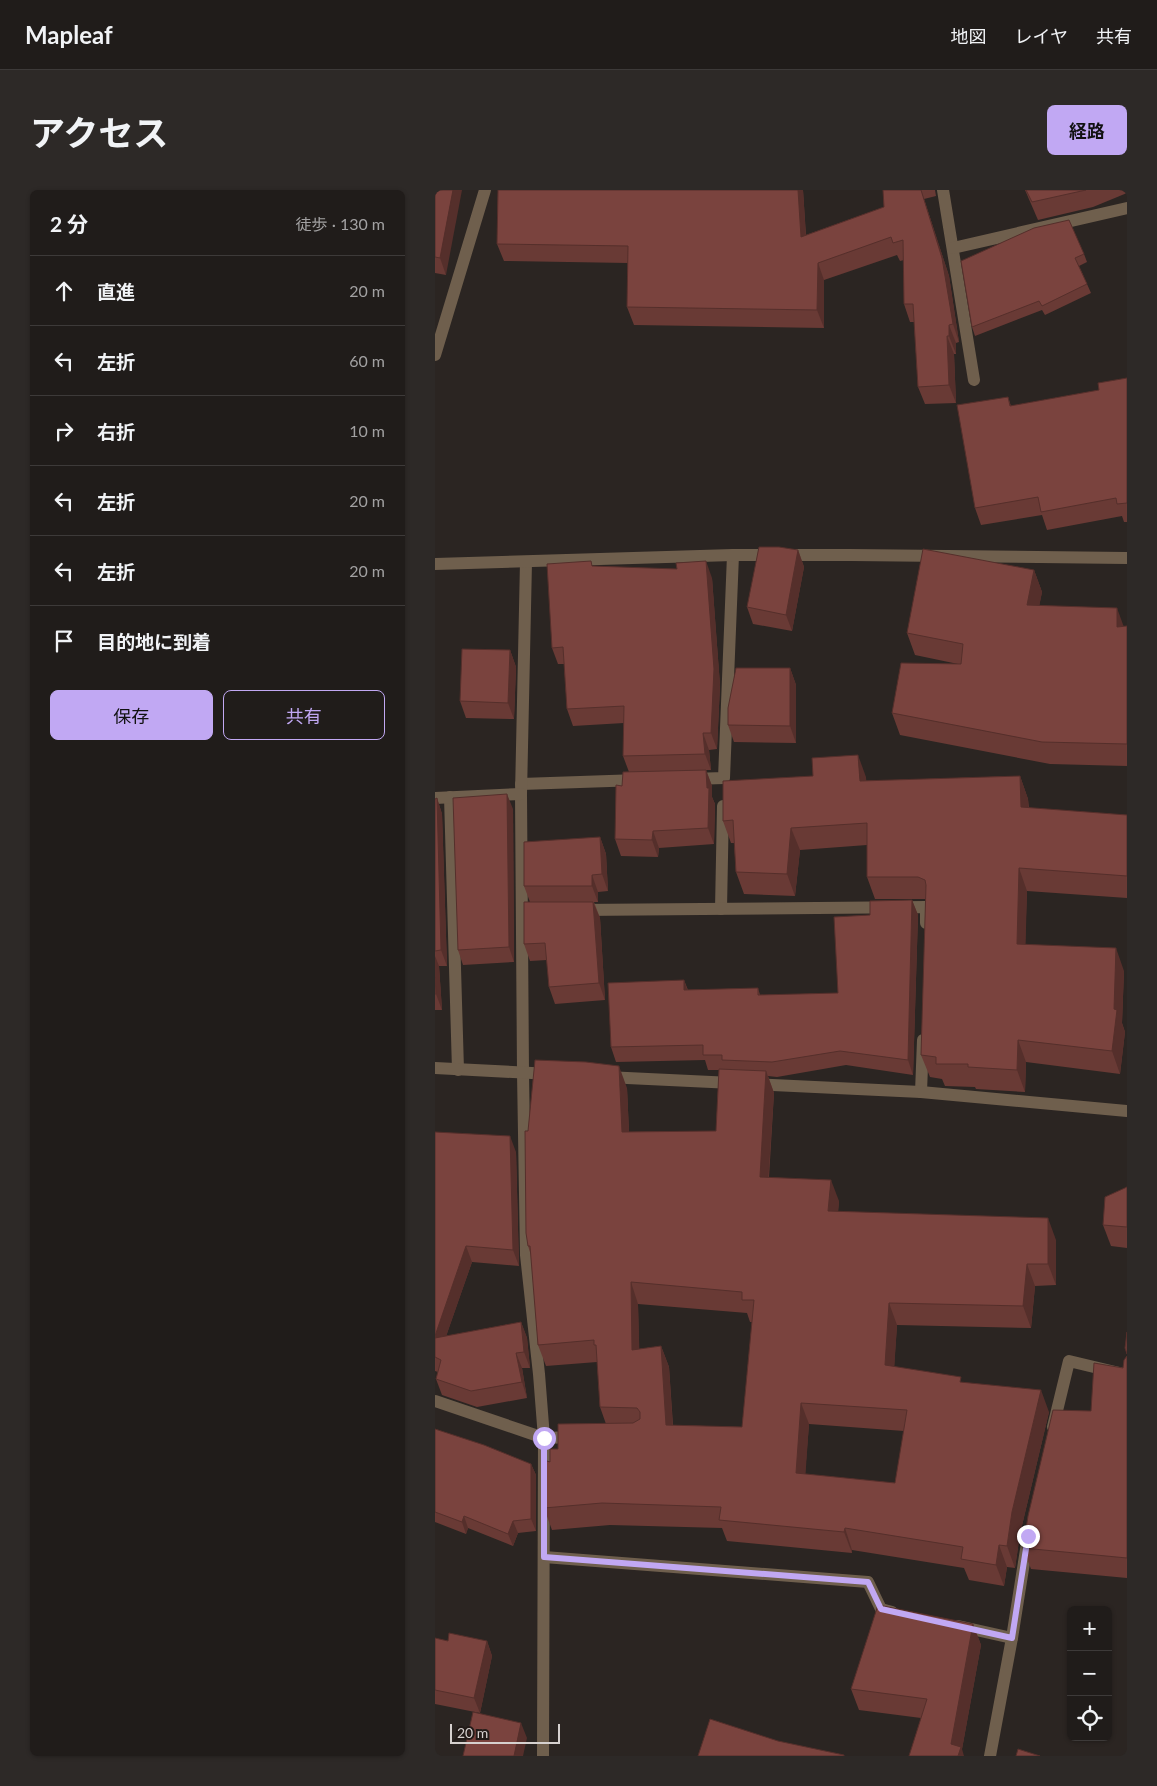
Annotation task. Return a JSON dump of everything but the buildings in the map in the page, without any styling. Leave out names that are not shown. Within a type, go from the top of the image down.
[{"type":"street","points":[[435,355],[485,190]]},
{"type":"street","points":[[943,190],[974,380]]},
{"type":"street","points":[[953,248],[1127,208]]},
{"type":"street","points":[[435,564],[733,555],[1127,558]]},
{"type":"street","points":[[721,909],[733,555]]},
{"type":"street","points":[[526,562],[521,789],[527,911],[523,1073],[526,1255],[544,1438],[543,1756]]},
{"type":"street","points":[[676,779],[724,787]]},
{"type":"street","points":[[435,798],[521,789],[647,780]]},
{"type":"street","points":[[451,797],[458,1070]]},
{"type":"street","points":[[562,910],[926,907],[925,936]]},
{"type":"street","points":[[921,1092],[923,1024]]},
{"type":"street","points":[[435,1068],[563,1075]]},
{"type":"street","points":[[593,1076],[921,1092],[1127,1111]]},
{"type":"street","points":[[1052,1435],[1069,1361],[1127,1375]]},
{"type":"street","points":[[435,1401],[544,1438],[583,1437]]},
{"type":"street","points":[[990,1756],[1030,1527]]},
{"type":"street","points":[[544,1557],[868,1582],[881,1609],[900,1613]]},
{"type":"street","points":[[947,1624],[1012,1638]]},
{"type":"route","points":[[544,1438],[544,1557],[868,1582],[881,1609],[1012,1638],[1028,1536]]}]
